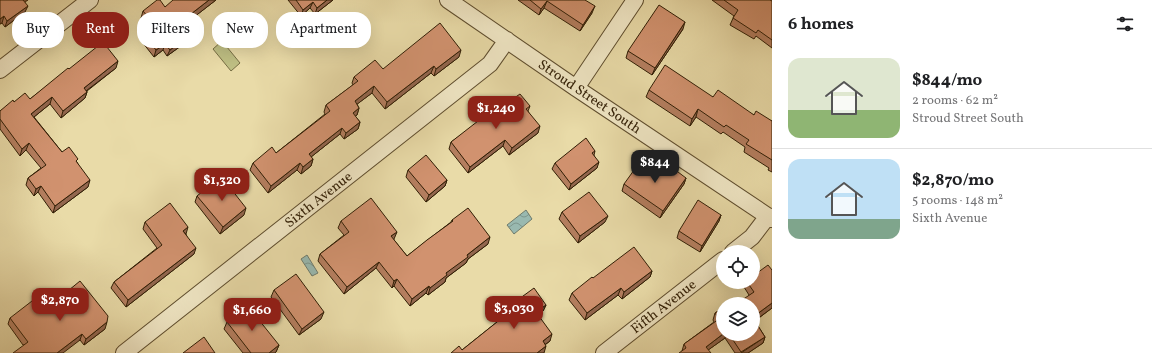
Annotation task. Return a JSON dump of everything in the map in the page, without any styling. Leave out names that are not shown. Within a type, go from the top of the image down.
[{"type":"street","points":[[0,70],[90,0]]},
{"type":"street","name":"Stroud Street South","points":[[448,0],[576,88],[770,217]]},
{"type":"street","points":[[576,88],[635,0]]},
{"type":"street","name":"Sixth Avenue","points":[[124,353],[490,64],[507,40]]},
{"type":"street","points":[[742,245],[752,237],[770,217]]},
{"type":"street","name":"Fifth Avenue","points":[[604,353],[716,265]]},
{"type":"green space","points":[[228,48],[240,63],[231,71],[213,49]]},
{"type":"water","points":[[526,210],[532,219],[514,234],[507,225]]},
{"type":"water","points":[[307,255],[318,273],[312,276],[301,259]]},
{"type":"building","points":[[0,0],[23,0],[28,6],[20,12],[12,12],[12,17],[7,21],[4,16],[0,19]]},
{"type":"building","points":[[157,0],[160,0],[165,7],[173,0],[209,0],[194,12],[143,11]]},
{"type":"building","points":[[296,0],[327,0],[317,8],[313,2],[303,10]]},
{"type":"building","points":[[530,0],[585,0],[595,6],[583,25],[547,1],[541,9]]},
{"type":"building","points":[[724,0],[772,1],[772,40],[758,30],[756,33],[733,18],[738,10]]},
{"type":"building","points":[[659,5],[685,22],[655,68],[628,51]]},
{"type":"building","points":[[440,23],[461,50],[436,69],[434,66],[387,102],[374,86],[355,101],[359,108],[353,113],[360,122],[346,133],[342,128],[309,154],[313,159],[303,167],[300,163],[271,186],[253,163],[272,147],[276,153],[330,111],[326,105],[358,81],[354,77],[375,60],[383,69]]},
{"type":"building","points":[[95,48],[108,48],[118,61],[84,88],[87,92],[63,111],[52,97],[31,114],[62,152],[69,147],[78,159],[76,161],[90,180],[55,206],[41,186],[36,189],[28,178],[46,165],[29,143],[22,149],[0,119],[0,111],[13,100],[14,102],[25,93],[30,99],[68,68],[69,69]]},
{"type":"building","points":[[665,65],[713,97],[718,90],[754,115],[756,111],[772,121],[772,160],[746,144],[749,140],[726,125],[724,127],[698,109],[692,119],[649,90]]},
{"type":"building","points":[[520,94],[530,106],[526,109],[540,126],[512,148],[505,140],[470,167],[451,142],[505,100],[507,103]]},
{"type":"building","points":[[586,138],[595,151],[592,153],[599,162],[571,184],[555,163]]},
{"type":"building","points":[[426,155],[447,180],[429,195],[408,170]]},
{"type":"building","points":[[642,159],[664,174],[670,166],[686,178],[663,211],[624,184]]},
{"type":"building","points":[[221,176],[246,208],[223,227],[197,196]]},
{"type":"building","points":[[589,192],[608,216],[580,236],[562,212]]},
{"type":"building","points":[[371,198],[397,232],[391,236],[407,256],[468,208],[490,237],[467,255],[468,257],[446,273],[447,275],[412,299],[397,279],[394,281],[379,262],[347,287],[320,254],[349,232],[341,221]]},
{"type":"building","points":[[698,200],[721,215],[702,246],[679,231]]},
{"type":"building","points":[[170,203],[188,227],[183,231],[196,248],[128,300],[114,282],[162,245],[145,222]]},
{"type":"building","points":[[634,247],[652,271],[624,292],[621,288],[587,313],[572,293]]},
{"type":"building","points":[[768,265],[772,270],[772,303],[760,312],[760,297],[746,297],[754,292],[752,289],[760,289],[760,271]]},
{"type":"building","points":[[296,274],[324,312],[302,329],[274,290]]},
{"type":"building","points":[[80,281],[108,316],[107,322],[86,339],[82,334],[57,353],[13,353],[28,342],[10,318],[32,301],[41,313]]},
{"type":"building","points":[[534,288],[546,305],[536,312],[552,334],[543,341],[546,346],[537,353],[451,353],[459,346],[462,350],[507,314],[504,310]]},
{"type":"building","points":[[247,305],[279,345],[269,353],[251,353],[227,322]]},
{"type":"building","points":[[716,321],[716,339],[706,347],[711,353],[679,353],[686,348],[684,344]]},
{"type":"building","points":[[760,329],[765,337],[760,340]]},
{"type":"building","points":[[204,337],[215,353],[183,353]]},
{"type":"building","points":[[734,341],[759,341],[741,352]]}]
